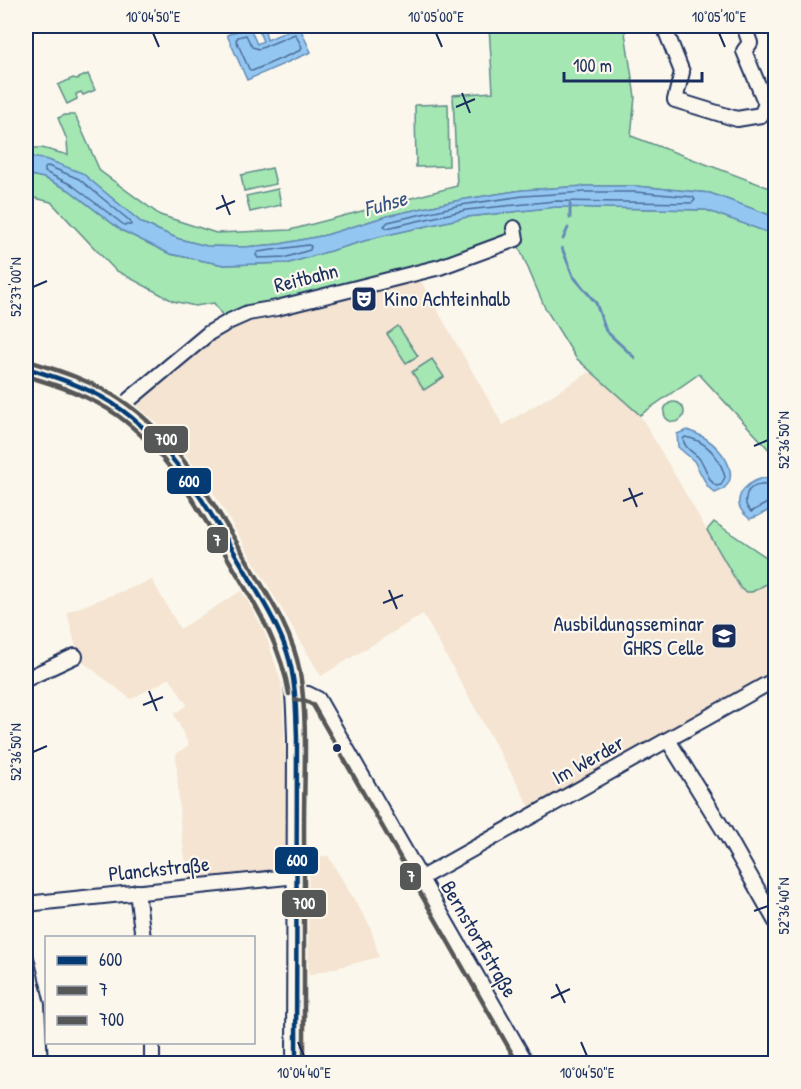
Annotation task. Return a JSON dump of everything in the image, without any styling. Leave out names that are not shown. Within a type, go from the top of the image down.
[{"type":"main road","points":[[26,368],[94,392],[122,410],[157,440],[192,486],[222,534],[274,622],[286,651],[296,693],[298,775],[296,1064]]},
{"type":"street","points":[[669,26],[668,34],[682,72],[675,100],[738,119],[762,115],[766,104],[744,51],[750,43],[744,26]]},
{"type":"street","name":"Reitbahn","points":[[122,410],[130,399],[209,333],[230,321],[248,313],[440,267],[516,239],[514,228]]},
{"type":"street","points":[[26,678],[75,656]]},
{"type":"street","name":"Im Werder","points":[[421,878],[775,680]]},
{"type":"street","name":"Bernstorffstraße","points":[[296,693],[308,694],[318,699],[527,1064]]},
{"type":"street","points":[[668,740],[729,839],[776,922]]},
{"type":"street","name":"Planckstraße","points":[[26,904],[297,876]]},
{"type":"street","points":[[137,892],[142,936]]},
{"type":"street","points":[[26,958],[37,1005],[40,1064]]},
{"type":"street","points":[[152,1044],[152,1064]]},
{"type":"shaded area","points":[[416,273],[503,425],[590,372],[640,415],[741,589],[752,592],[775,579],[775,670],[531,809],[423,614],[321,676],[212,490],[170,434],[133,403],[229,325],[277,308]]},
{"type":"shaded area","points":[[152,580],[180,629],[241,591],[262,623],[281,682],[290,865],[284,871],[188,880],[180,821],[176,754],[189,745],[174,714],[187,705],[170,678],[131,699],[79,659],[67,612]]},
{"type":"shaded area","points":[[328,856],[370,926],[379,957],[308,975],[307,857]]},
{"type":"green space","points":[[489,26],[624,26],[635,97],[631,136],[775,190],[775,217],[710,193],[635,186],[586,186],[522,190],[460,200],[387,216],[326,235],[280,244],[244,247],[207,246],[179,239],[142,223],[82,174],[48,160],[26,156],[26,148],[42,148],[68,155],[67,140],[58,118],[75,115],[100,171],[160,215],[216,233],[290,230],[457,186],[453,95],[493,92]]},
{"type":"green space","points":[[88,74],[95,90],[83,95],[81,92],[76,94],[77,99],[67,104],[58,85]]},
{"type":"green space","points":[[448,104],[449,166],[416,167],[415,105]]},
{"type":"green space","points":[[272,168],[276,184],[244,191],[241,175]]},
{"type":"green space","points":[[26,174],[44,178],[69,190],[121,230],[170,254],[224,265],[289,263],[378,237],[467,217],[556,207],[706,210],[775,235],[775,456],[699,374],[640,415],[576,358],[545,308],[516,240],[277,308],[229,325],[214,303],[195,306],[173,301],[115,270],[51,202],[26,196]]},
{"type":"green space","points":[[278,189],[281,205],[250,212],[246,196]]},
{"type":"green space","points":[[398,326],[418,356],[406,363],[387,334]]},
{"type":"green space","points":[[432,359],[444,377],[424,390],[412,372]]},
{"type":"green space","points":[[670,402],[678,402],[684,408],[684,416],[678,422],[670,422],[664,416],[664,408]]},
{"type":"green space","points":[[714,522],[775,563],[775,579],[752,592],[741,589],[707,530]]},
{"type":"water","points":[[249,26],[257,44],[263,41],[260,26],[280,26],[265,31],[267,40],[299,26],[311,52],[247,80],[227,35]]},
{"type":"water","points":[[26,156],[48,160],[82,173],[142,223],[179,239],[207,246],[244,247],[280,244],[326,235],[387,216],[460,200],[522,190],[586,186],[635,186],[710,193],[775,217],[775,235],[706,210],[556,207],[467,217],[378,237],[289,263],[224,265],[170,254],[121,230],[69,190],[44,178],[26,174]]},
{"type":"water","points":[[687,430],[712,443],[729,466],[729,481],[724,488],[715,493],[708,487],[694,461],[678,447],[677,434]]},
{"type":"water","points":[[763,478],[775,481],[775,507],[750,519],[740,507],[740,495],[749,485]]},
{"type":"waterway","points":[[570,204],[570,218]]},
{"type":"waterway","points":[[563,239],[568,228]]},
{"type":"waterway","points":[[562,248],[573,276],[596,303],[606,331],[635,358]]},
{"type":"transit line","name":"700","points":[[28,361],[78,378],[113,395],[162,435],[179,454],[209,496],[272,602],[292,643],[300,673],[305,729],[304,1064]]},
{"type":"transit line","name":"600","points":[[26,368],[63,380],[100,396],[122,410],[159,443],[190,482],[217,524],[283,641],[290,663],[296,705],[296,1064]]},
{"type":"transit line","name":"7","points":[[26,376],[73,392],[107,408],[135,430],[167,464],[194,502],[258,609],[280,658],[289,694]]},
{"type":"transit line","name":"7","points":[[295,700],[306,701],[313,705],[518,1064]]},
{"type":"place","name":"Kino Achteinhalb","points":[[364,299]]},
{"type":"place","name":"Ausbildungsseminar GHRS Celle","points":[[724,636]]},
{"type":"water label","name":"Fuhse","points":[[385,203]]}]
